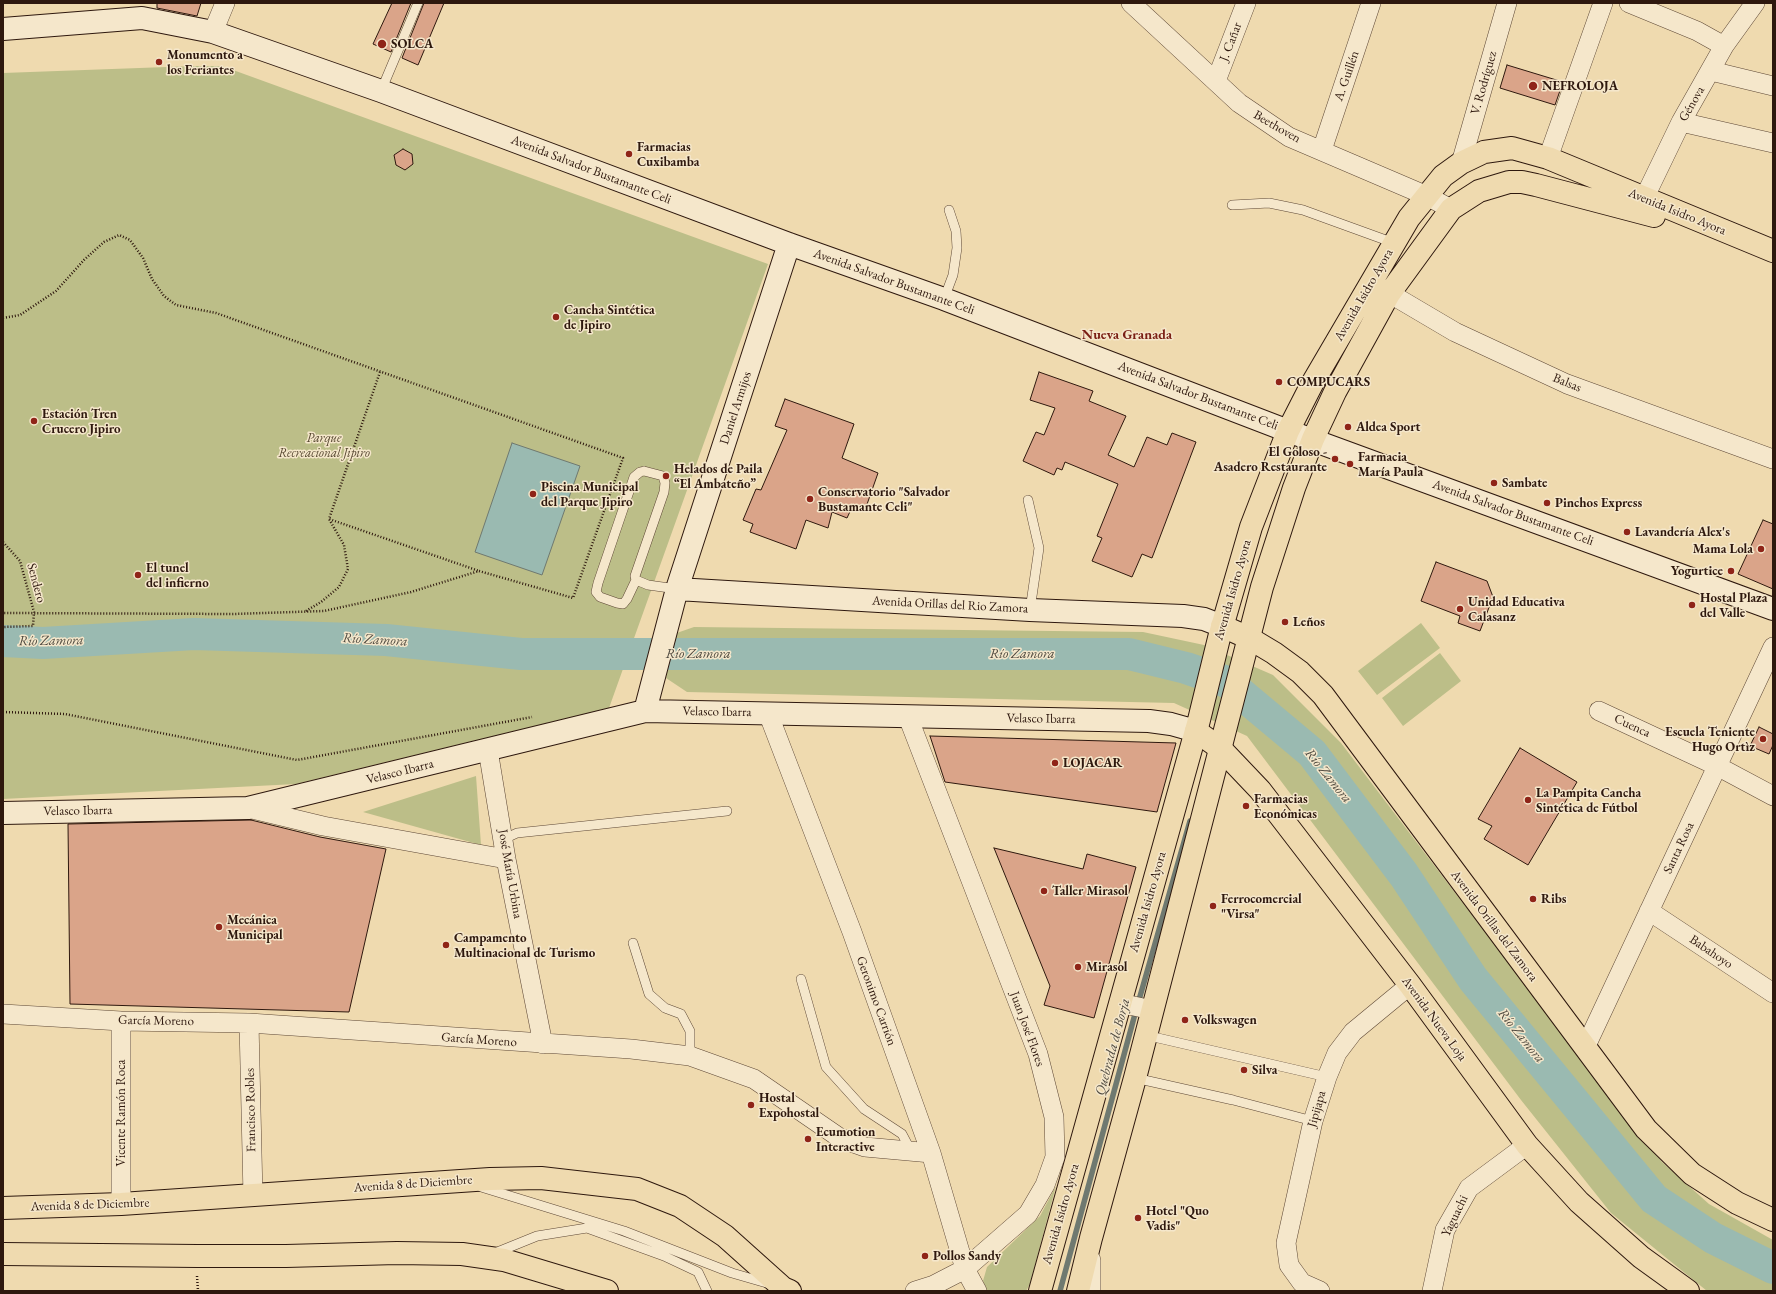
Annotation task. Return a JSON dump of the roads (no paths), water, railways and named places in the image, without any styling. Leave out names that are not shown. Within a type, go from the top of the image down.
[{"type":"main road","name":"Avenida Salvador Bustamante Celi","points":[[3,29],[142,18],[214,32],[381,91],[789,244],[944,299],[1313,440],[1773,609]]},
{"type":"main road","name":"Avenida Isidro Ayora","points":[[1040,1291],[1197,726],[1221,630],[1251,527],[1288,430],[1313,382],[1409,218],[1443,176],[1461,163],[1484,152],[1512,148],[1548,158],[1641,205],[1717,234],[1738,237],[1773,251]]},
{"type":"main road","name":"Avenida Isidro Ayora","points":[[1078,1291],[1135,1078],[1247,643],[1277,537],[1313,440],[1335,392],[1389,294],[1451,209],[1480,191],[1509,182],[1536,185],[1641,205]]},
{"type":"main road","name":"Daniel Armijos","points":[[645,711],[677,589],[789,244]]},
{"type":"main road","name":"Avenida Orillas del Rio Zamora","points":[[677,589],[1030,610],[1183,616],[1204,619],[1221,630]]},
{"type":"main road","name":"Avenida Orillas del Zamora","points":[[1221,630],[1247,643],[1274,653],[1300,672],[1323,695],[1646,1129],[1692,1174],[1737,1203],[1773,1220]]},
{"type":"main road","name":"Velasco Ibarra","points":[[3,813],[248,808],[645,711],[1149,721],[1197,726]]},
{"type":"main road","name":"Avenida Nueva Loja","points":[[1197,726],[1223,739],[1260,790],[1410,985],[1526,1145],[1579,1202],[1641,1257],[1688,1291]]},
{"type":"main road","name":"Avenida 8 de Diciembre","points":[[3,1208],[121,1204],[462,1181],[541,1178],[637,1189],[680,1206],[725,1236],[786,1290]]},
{"type":"main road","points":[[3,1254],[286,1256],[397,1253],[462,1254],[504,1260],[607,1291]]},
{"type":"street","points":[[214,32],[225,3]]},
{"type":"street","name":"Beethoven","points":[[1131,3],[1239,103],[1289,137],[1427,196],[1451,209]]},
{"type":"street","name":"J. Cañar","points":[[1216,81],[1246,3]]},
{"type":"street","name":"A. Guillén","points":[[1322,150],[1371,3]]},
{"type":"street","name":"V. Rodríguez","points":[[1461,163],[1507,3]]},
{"type":"street","points":[[1548,158],[1603,3]]},
{"type":"street","name":"Génova","points":[[1641,205],[1681,122],[1724,46],[1755,3]]},
{"type":"street","points":[[1632,4],[1697,31],[1724,46]]},
{"type":"street","points":[[1711,71],[1773,86]]},
{"type":"street","points":[[1681,122],[1773,143]]},
{"type":"street","name":"Balsas","points":[[1371,282],[1455,332],[1567,384],[1773,459]]},
{"type":"street","name":"Santa Rosa","points":[[1585,1048],[1773,647]]},
{"type":"street","name":"Cuenca","points":[[1599,711],[1717,766],[1773,796]]},
{"type":"street","name":"Geronimo Carrión","points":[[768,713],[852,932],[931,1153],[965,1269],[976,1291]]},
{"type":"street","name":"Juan José Flores","points":[[908,716],[1038,1054],[1054,1117],[1055,1157],[1045,1185],[1028,1214],[965,1269],[934,1285],[915,1291]]},
{"type":"street","name":"José María Urbina","points":[[488,750],[504,839],[506,859],[543,1044]]},
{"type":"street","name":"Velasco Ibarra","points":[[248,808],[323,826],[506,859]]},
{"type":"street","name":"Babahoyo","points":[[1649,911],[1773,993]]},
{"type":"street","name":"Jipijapa","points":[[1320,1291],[1302,1284],[1289,1265],[1286,1243],[1313,1121],[1327,1077],[1337,1053],[1353,1032],[1410,985]]},
{"type":"street","points":[[1120,1003],[1152,1010]]},
{"type":"street","name":"García Moreno","points":[[3,1014],[121,1021],[249,1023],[631,1049],[690,1056],[754,1079],[840,1138],[865,1147],[931,1153]]},
{"type":"street","name":"Vicente Ramón Roca","points":[[121,1021],[121,1204]]},
{"type":"street","name":"Francisco Robles","points":[[249,1023],[253,1196]]},
{"type":"street","name":"Yaguachi","points":[[1432,1291],[1445,1230],[1469,1188],[1526,1145]]},
{"type":"street","points":[[1091,1238],[1091,1291]]},
{"type":"lane","points":[[381,91],[418,3]]},
{"type":"lane","points":[[1232,205],[1269,202],[1302,210],[1394,243]]},
{"type":"lane","points":[[944,299],[953,275],[957,248],[956,231],[949,210]]},
{"type":"lane","points":[[644,471],[663,476],[665,483],[636,580],[623,604],[600,597],[596,592],[634,477],[644,471]]},
{"type":"lane","points":[[1028,500],[1039,548],[1030,610]]},
{"type":"lane","points":[[636,580],[648,585],[677,589]]},
{"type":"lane","points":[[504,839],[517,834],[727,811]]},
{"type":"lane","points":[[633,943],[649,994],[665,1008],[681,1014],[690,1031],[690,1056]]},
{"type":"lane","points":[[801,979],[826,1067],[864,1109],[902,1134],[912,1152]]},
{"type":"lane","points":[[1145,1035],[1327,1077]]},
{"type":"lane","points":[[1135,1078],[1233,1100],[1313,1121]]},
{"type":"lane","points":[[462,1181],[624,1231],[732,1273],[786,1290]]},
{"type":"lane","points":[[484,1258],[537,1236],[587,1228],[664,1256],[698,1272],[707,1291]]},
{"type":"water","name":"Piscina Municipal del Parque Jipiro","points":[[512,443],[580,466],[542,575],[475,552]]},
{"type":"waterway","name":"Río Zamora","points":[[3,641],[43,643],[194,634],[386,640],[521,654],[1129,654],[1186,668],[1227,682],[1312,753],[1404,875],[1473,979],[1654,1199],[1713,1238],[1773,1268]]},
{"type":"waterway","name":"Quebrada de Borja","points":[[1060,1291],[1135,1014],[1190,821]]},
{"type":"place","name":"SOLCA","points":[[382,44]]},
{"type":"place","name":"Monumento a los Feriantes","points":[[159,62]]},
{"type":"place","name":"NEFROLOJA","points":[[1533,86]]},
{"type":"place","name":"Farmacias Cuxibamba","points":[[629,154]]},
{"type":"place","name":"Cancha Sintética de Jipiro","points":[[556,317]]},
{"type":"place","name":"COMPUCARS","points":[[1279,382]]},
{"type":"place","name":"Estación Tren Crucero Jipiro","points":[[34,421]]},
{"type":"place","name":"Aldea Sport","points":[[1348,427]]},
{"type":"place","name":"El Goloso - Asadero Restaurante","points":[[1335,459]]},
{"type":"place","name":"Farmacia María Paula","points":[[1350,464]]},
{"type":"place","name":"Helados de Paila “El Ambateño”","points":[[666,476]]},
{"type":"place","name":"Sambate","points":[[1494,483]]},
{"type":"place","name":"Piscina Municipal del Parque Jipiro","points":[[533,494]]},
{"type":"place","name":"Conservatorio \"Salvador Bustamante Celi\"","points":[[810,499]]},
{"type":"place","name":"Pinchos Express","points":[[1547,503]]},
{"type":"place","name":"Lavandería Alex's","points":[[1627,532]]},
{"type":"place","name":"Mama Lola","points":[[1761,549]]},
{"type":"place","name":"Yogurtice","points":[[1731,571]]},
{"type":"place","name":"El tunel del infierno","points":[[138,575]]},
{"type":"place","name":"Hostal Plaza del Valle","points":[[1692,605]]},
{"type":"place","name":"Unidad Educativa Calasanz","points":[[1460,609]]},
{"type":"place","name":"Leños","points":[[1285,622]]},
{"type":"place","name":"Escuela Teniente Hugo Ortìz","points":[[1763,739]]},
{"type":"place","name":"LOJACAR","points":[[1055,763]]},
{"type":"place","name":"La Pampita Cancha Sintética de Fútbol","points":[[1528,800]]},
{"type":"place","name":"Farmacias Económicas","points":[[1246,806]]},
{"type":"place","name":"Taller Mirasol","points":[[1044,891]]},
{"type":"place","name":"Ribs","points":[[1533,899]]},
{"type":"place","name":"Ferrocomercial \"Virsa\"","points":[[1213,906]]},
{"type":"place","name":"Mecánica Municipal","points":[[219,927]]},
{"type":"place","name":"Campamento Multinacional de Turismo","points":[[446,945]]},
{"type":"place","name":"Mirasol","points":[[1078,967]]},
{"type":"place","name":"Volkswagen","points":[[1185,1020]]},
{"type":"place","name":"Silva","points":[[1244,1070]]},
{"type":"place","name":"Hostal Expohostal","points":[[751,1105]]},
{"type":"place","name":"Ecumotion Interactive","points":[[808,1139]]},
{"type":"place","name":"Hotel \"Quo Vadis\"","points":[[1138,1218]]},
{"type":"place","name":"Pollos Sandy","points":[[925,1256]]},
{"type":"district","name":"Nueva Granada","points":[[1127,335]]},
{"type":"park label","name":"Parque Recreacional Jipiro","points":[[324,446]]}]
